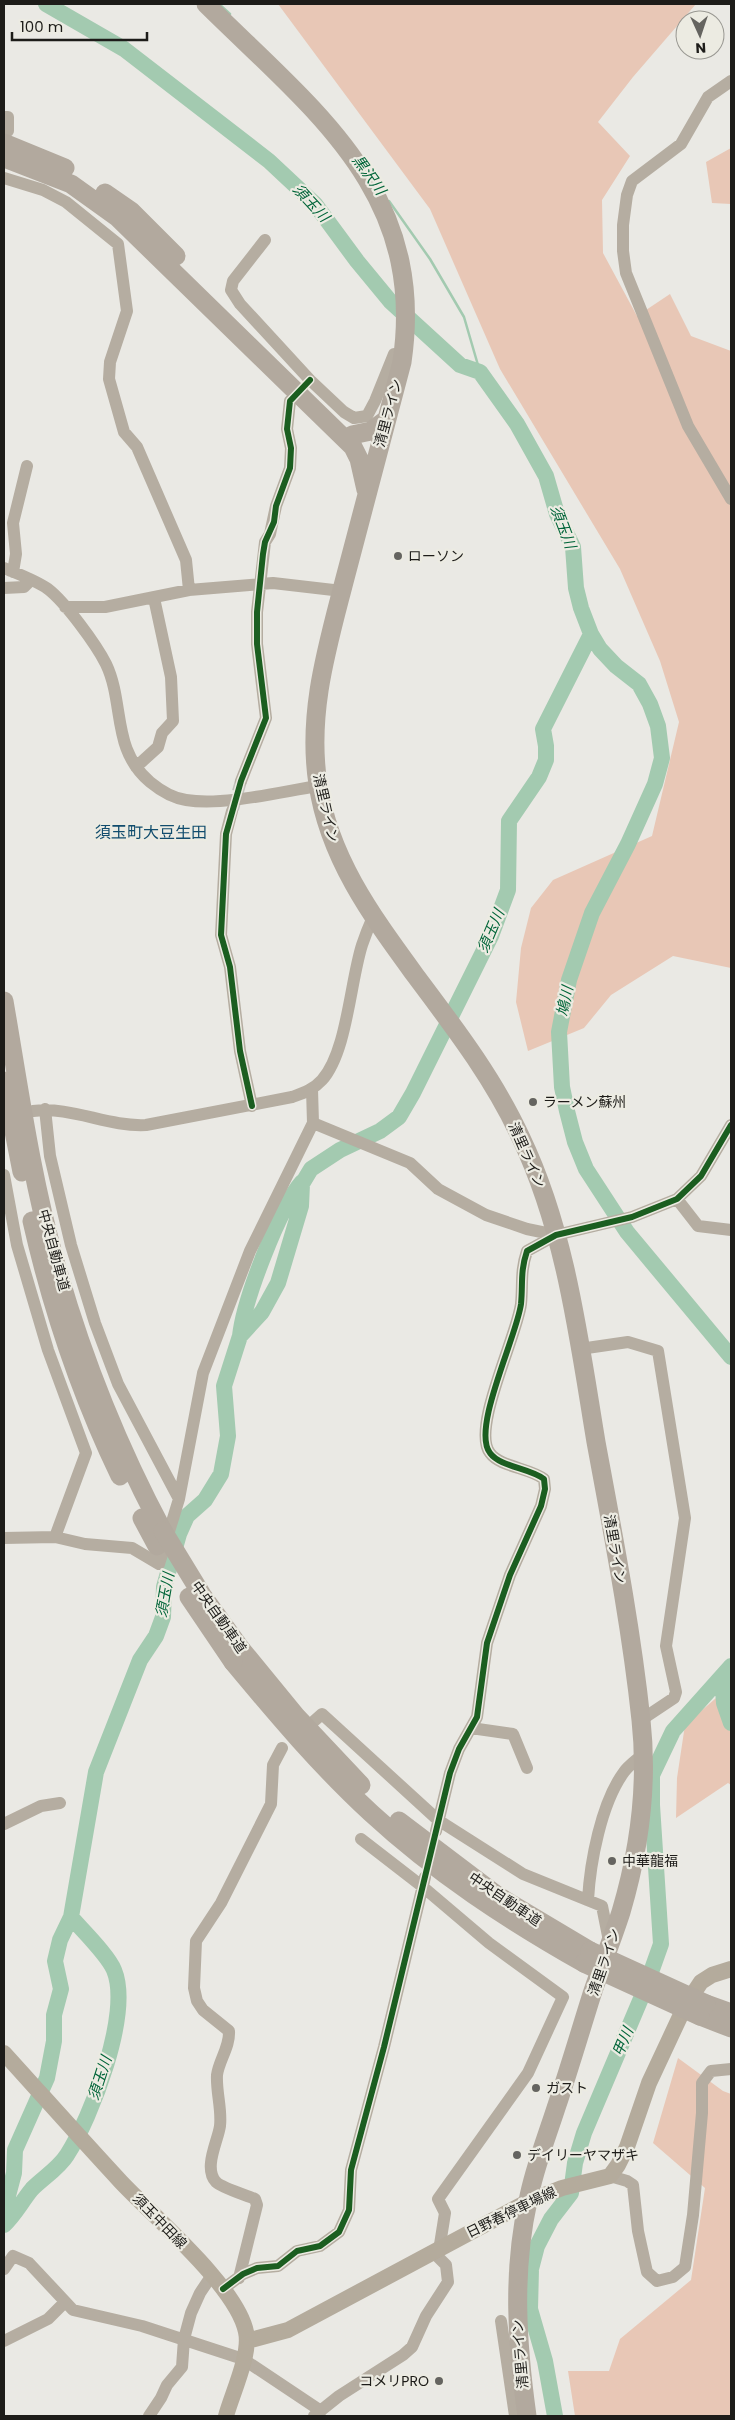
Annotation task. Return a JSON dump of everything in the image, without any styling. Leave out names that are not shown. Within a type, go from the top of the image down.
[{"type":"highway","name":"清里ライン","points":[[206,4],[321,118],[352,158],[381,201],[400,256],[406,307],[398,358],[384,429],[319,682],[315,736],[318,786],[333,844],[349,879],[372,917],[453,1026],[496,1090],[521,1137],[542,1186],[556,1235],[580,1349],[628,1620],[641,1720],[643,1754],[641,1811],[635,1857],[620,1913],[538,2159],[527,2202],[519,2255],[516,2302],[518,2358],[527,2416]]},
{"type":"highway","points":[[6,137],[87,180],[131,211],[183,272]]},
{"type":"highway","points":[[9,172],[71,184],[117,217],[183,272],[258,343],[355,443],[372,472]]},
{"type":"highway","points":[[355,443],[371,431],[384,429]]},
{"type":"highway","points":[[355,443],[367,493]]},
{"type":"highway","name":"中央自動車道","points":[[4,1001],[37,1182],[57,1268],[79,1339],[104,1406],[160,1538]]},
{"type":"highway","name":"中央自動車道","points":[[4,1080],[42,1264],[66,1342],[90,1409],[114,1461],[160,1538],[202,1595],[237,1656],[380,1804],[448,1859],[587,1957],[703,2010],[731,2028]]},
{"type":"highway","name":"中央自動車道","points":[[703,2010],[731,2013]]},
{"type":"main road","points":[[603,2177],[623,2156],[649,2083],[684,2006],[700,1982],[712,1975],[731,1969]]},
{"type":"main road","name":"須玉中田線","points":[[4,2053],[121,2182],[212,2275],[242,2319],[247,2341],[244,2359],[226,2416]]},
{"type":"main road","name":"日野春停車場線","points":[[247,2341],[288,2330],[546,2193],[603,2177]]},
{"type":"street","points":[[731,81],[708,97],[681,144],[632,181],[627,195],[623,225],[626,273],[688,426],[731,499]]},
{"type":"street","points":[[4,117],[8,117],[6,137]]},
{"type":"street","points":[[9,172],[66,202],[118,244],[127,311],[110,362],[109,379],[124,432],[137,447],[186,560],[189,590]]},
{"type":"street","points":[[265,240],[233,281],[231,290],[240,304],[309,381],[344,412],[361,418],[366,416],[398,358]]},
{"type":"street","points":[[241,781],[266,718],[257,644],[256,612],[265,542],[270,534],[276,506],[290,468],[288,429],[290,401]]},
{"type":"street","points":[[27,466],[13,523],[16,554],[8,570],[31,580],[56,595],[106,664],[123,740],[136,767],[160,790],[172,796],[201,802],[318,786]]},
{"type":"street","points":[[4,588],[24,586],[31,580]]},
{"type":"street","points":[[65,607],[105,607],[189,590],[260,584],[305,585],[342,591]]},
{"type":"street","points":[[136,767],[158,748],[162,732],[174,721],[171,677],[154,598]]},
{"type":"street","points":[[232,811],[226,834],[221,935],[230,967],[240,1051],[252,1106]]},
{"type":"street","points":[[179,1499],[118,1384],[96,1323],[64,1218],[39,1110],[68,1112],[129,1126],[146,1126],[252,1106],[292,1097],[312,1089],[322,1080],[331,1066],[338,1048],[361,946],[372,917]]},
{"type":"street","points":[[4,1538],[55,1537],[85,1544],[132,1548],[159,1564],[179,1499],[203,1373],[250,1251],[313,1124],[312,1089]]},
{"type":"street","points":[[313,1124],[410,1163],[438,1189],[486,1215],[556,1235]]},
{"type":"street","points":[[437,1826],[450,1773],[459,1749],[477,1717],[487,1643],[510,1575],[541,1506],[546,1489],[544,1479],[538,1474],[491,1456],[486,1448],[484,1438],[495,1389],[516,1325],[521,1303],[522,1266],[526,1251],[556,1235],[632,1217],[678,1199],[701,1176],[731,1125]]},
{"type":"street","points":[[4,1175],[17,1245],[48,1350],[86,1453],[55,1537]]},
{"type":"street","points":[[678,1199],[698,1226],[731,1230]]},
{"type":"street","points":[[580,1349],[628,1342],[658,1351],[685,1518],[666,1646],[676,1692],[674,1698],[641,1720]]},
{"type":"street","points":[[313,1722],[322,1714],[437,1826],[523,1874],[602,1906],[610,1944]]},
{"type":"street","points":[[471,1728],[513,1734],[527,1768]]},
{"type":"street","points":[[239,2278],[257,2205],[255,2199],[216,2183],[212,2174],[211,2164],[220,2126],[221,2105],[217,2075],[230,2042],[229,2031],[203,2010],[197,2001],[194,1988],[196,1941],[221,1904],[271,1804],[273,1765],[282,1748]]},
{"type":"street","points":[[588,1900],[590,1868],[611,1793],[624,1771],[643,1754]]},
{"type":"street","points":[[4,1824],[41,1806],[60,1803]]},
{"type":"street","points":[[4,2269],[12,2256],[29,2263],[64,2303],[73,2310],[142,2326],[244,2359],[317,2414],[412,2347],[426,2316],[448,2282],[446,2265],[438,2257],[445,2213],[438,2199],[528,2073],[550,2020],[563,1997],[489,1944],[424,1882],[361,1838]]},
{"type":"street","points":[[223,2289],[257,2268],[278,2266],[297,2251],[320,2246],[339,2232],[349,2210],[351,2170],[384,2047],[424,1882]]},
{"type":"street","points":[[603,2177],[627,2180],[633,2185],[638,2230],[647,2272],[657,2281],[673,2277],[685,2267],[693,2215],[702,2113],[702,2084],[711,2071],[731,2069]]},
{"type":"street","points":[[149,2416],[167,2386],[182,2368],[184,2339],[197,2300],[212,2275]]},
{"type":"street","points":[[4,2341],[48,2319],[64,2303]]},
{"type":"street","points":[[500,2320],[515,2416]]},
{"type":"shaded area","points":[[278,4],[696,4],[691,10],[675,10],[675,28],[633,77],[598,122],[630,156],[602,200],[603,253],[637,316],[670,294],[691,336],[731,351],[731,968],[673,956],[611,995],[584,1028],[528,1051],[516,1002],[521,948],[531,908],[553,880],[652,836],[679,722],[660,661],[620,569],[500,369],[430,209]]},
{"type":"shaded area","points":[[731,148],[731,204],[712,203],[706,162]]},
{"type":"shaded area","points":[[731,1685],[731,1785],[728,1783],[676,1818],[677,1778],[685,1725]]},
{"type":"shaded area","points":[[678,2058],[723,2091],[731,2094],[731,2416],[575,2416],[568,2371],[609,2371],[620,2339],[691,2280],[705,2188],[653,2143]]},
{"type":"waterway","name":"須玉川","points":[[46,4],[124,49],[269,161],[315,204],[357,261],[390,301],[460,365],[480,372],[517,424],[546,476],[557,514],[573,547],[576,588],[591,634],[600,649],[616,666],[639,684],[650,704],[658,726],[662,758],[655,784],[628,844],[592,913],[569,980],[559,1032],[562,1087],[567,1111],[575,1142],[586,1169],[627,1232],[731,1357]]},
{"type":"waterway","name":"黒沢川","points":[[219,4],[230,14]]},
{"type":"waterway","name":"黒沢川","points":[[389,201],[430,259],[464,317],[480,372]]},
{"type":"waterway","name":"須玉川","points":[[4,2211],[14,2173],[15,2150],[47,2078],[54,2041],[54,2015],[61,1989],[55,1961],[60,1940],[71,1917],[96,1772],[140,1660],[156,1636],[163,1617],[164,1587],[179,1534],[187,1516],[205,1500],[221,1474],[228,1436],[224,1386],[240,1336],[262,1312],[278,1283],[301,1206],[302,1184],[311,1169],[340,1150],[380,1131],[399,1117],[413,1093],[491,936],[508,890],[509,821],[539,777],[546,760],[543,729],[591,634]]},
{"type":"waterway","name":"須玉川","points":[[240,1336],[248,1300],[264,1255],[283,1212],[302,1182]]},
{"type":"waterway","name":"甲川","points":[[555,2416],[545,2361],[530,2309],[531,2269],[537,2246],[551,2219],[571,2193],[575,2163],[584,2133],[645,1989],[661,1944],[652,1805],[652,1775],[673,1731],[731,1666]]},
{"type":"waterway","name":"鳩川","points":[[722,1677],[724,1703],[731,1723]]},
{"type":"waterway","name":"須玉川","points":[[4,2225],[32,2189],[64,2160],[77,2138],[97,2092],[113,2038],[118,2012],[118,1989],[114,1970],[101,1950],[71,1917]]},
{"type":"tunnel","points":[[233,809],[241,781]]},
{"type":"cycle path","points":[[252,1106],[240,1051],[230,967],[221,935],[226,834],[241,781],[266,718],[257,644],[257,612],[263,554],[265,542],[274,522],[276,506],[290,468],[291,448],[287,429],[290,401],[310,380]]},
{"type":"cycle path","points":[[223,2289],[243,2274],[257,2268],[278,2266],[297,2251],[320,2246],[339,2232],[349,2210],[351,2170],[384,2047],[450,1773],[459,1749],[477,1717],[487,1643],[510,1575],[541,1506],[545,1489],[544,1479],[538,1475],[495,1458],[490,1453],[486,1441],[486,1424],[490,1404],[518,1319],[527,1251],[556,1235],[632,1217],[677,1199],[701,1176],[731,1125]]},
{"type":"place","name":"ローソン","points":[[398,556]]},
{"type":"place","name":"ラーメン蘇州","points":[[533,1102]]},
{"type":"place","name":"中華龍福","points":[[612,1861]]},
{"type":"place","name":"ガスト","points":[[536,2088]]},
{"type":"place","name":"デイリーヤマザキ","points":[[517,2155]]},
{"type":"place","name":"コメリPRO","points":[[439,2381]]},
{"type":"district","name":"須玉町大豆生田","points":[[151,832]]}]
